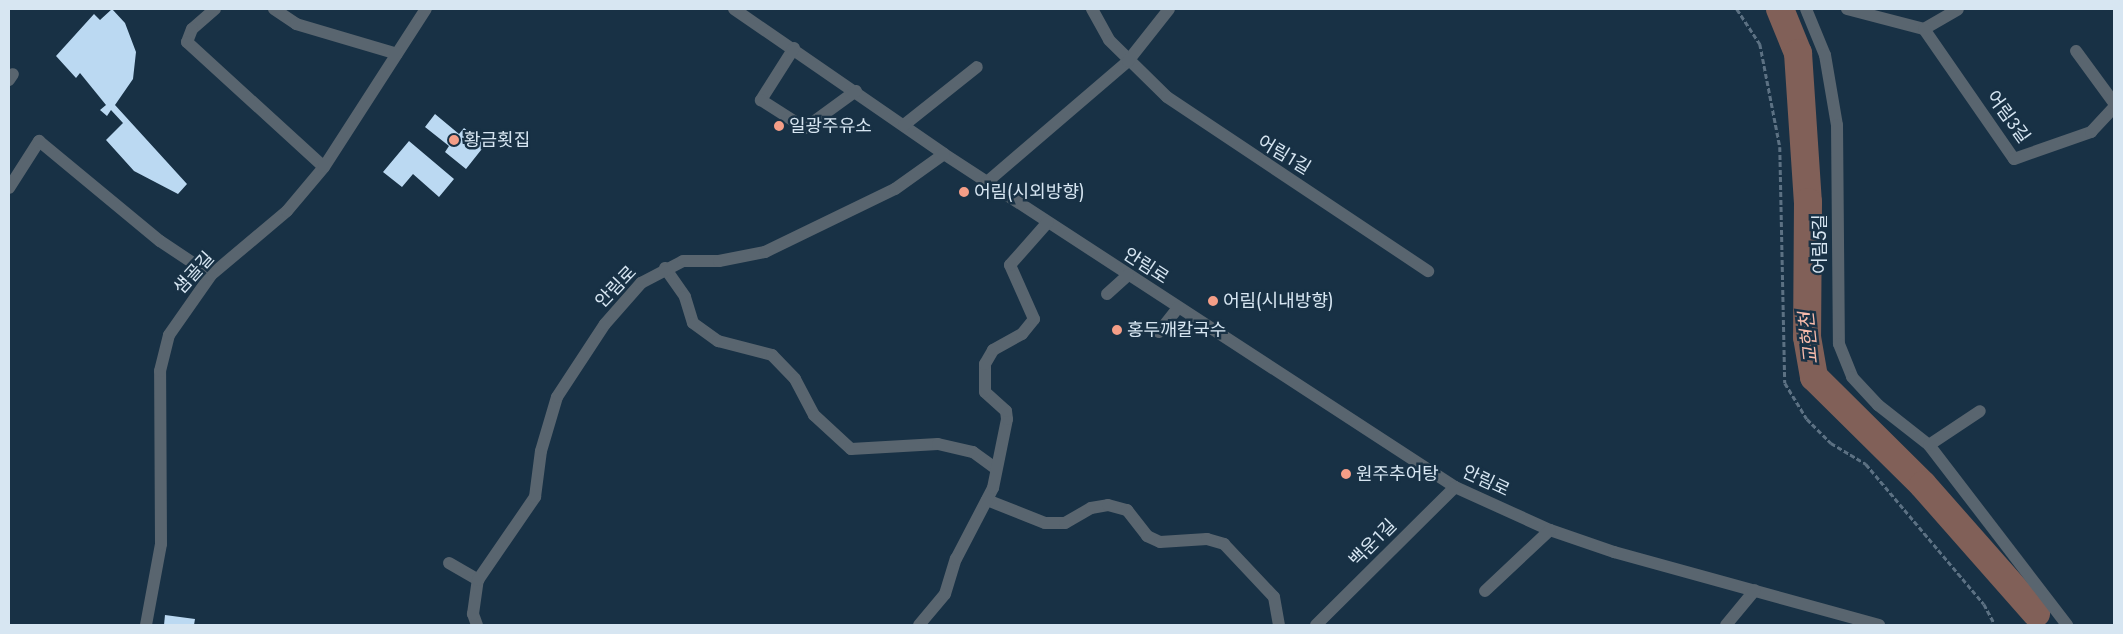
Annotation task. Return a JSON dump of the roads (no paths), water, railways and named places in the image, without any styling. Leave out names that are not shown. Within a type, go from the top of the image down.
[{"type":"street","points":[[215,9],[192,29],[187,42],[324,167]]},
{"type":"street","points":[[274,9],[301,26],[397,54]]},
{"type":"street","name":"샘골길","points":[[146,625],[161,544],[160,371],[169,335],[211,276],[287,211],[324,167],[426,9]]},
{"type":"street","name":"안림로","points":[[734,9],[794,48],[986,182],[1455,487],[1550,530],[1879,625]]},
{"type":"street","name":"어림1길","points":[[1092,9],[1109,40],[1128,61],[1234,145],[1319,196],[1428,271]]},
{"type":"street","points":[[986,182],[1128,61],[1169,9]]},
{"type":"street","name":"어림5길","points":[[1806,9],[1825,55],[1837,124],[1839,344],[1852,376],[1878,405],[1929,446],[2067,625]]},
{"type":"street","points":[[1847,9],[1924,29],[1958,9]]},
{"type":"street","name":"어림3길","points":[[1924,29],[2014,159],[2091,132],[2114,108]]},
{"type":"street","points":[[794,48],[761,100],[806,128],[856,91]]},
{"type":"street","points":[[2076,51],[2114,103]]},
{"type":"street","points":[[904,125],[977,67]]},
{"type":"street","points":[[9,188],[39,141],[160,241],[211,276]]},
{"type":"street","name":"안림로","points":[[477,625],[473,614],[478,580],[535,497],[541,451],[557,397],[623,301],[665,268],[683,261],[719,261],[765,252],[895,189],[944,154]]},
{"type":"street","points":[[919,625],[945,594],[956,559],[987,500],[1007,419],[1006,411],[986,392],[985,364],[993,350],[1022,334],[1034,319],[1010,265],[1048,222]]},
{"type":"street","points":[[665,268],[684,297],[693,323],[718,341],[772,355],[795,379],[814,415],[851,449],[938,444],[973,452],[995,468]]},
{"type":"street","points":[[1107,294],[1128,275]]},
{"type":"street","points":[[1159,332],[1178,308]]},
{"type":"street","points":[[1929,446],[1980,411]]},
{"type":"street","name":"백운1길","points":[[1316,625],[1455,487]]},
{"type":"street","points":[[987,500],[1045,522],[1065,523],[1091,508],[1108,506],[1127,510],[1148,536],[1160,542],[1207,538],[1224,544],[1274,597],[1279,625]]},
{"type":"street","points":[[1485,592],[1550,530]]},
{"type":"street","points":[[449,564],[478,580]]},
{"type":"street","points":[[1726,625],[1755,590]]},
{"type":"waterway","name":"교현천","points":[[1780,9],[1798,53],[1808,202],[1807,337],[1814,377],[1923,485],[2036,613]]},
{"type":"place","name":"일광주유소","points":[[779,126]]},
{"type":"place","name":"황금횟집","points":[[454,140]]},
{"type":"place","name":"어림(시외방향)","points":[[964,192]]},
{"type":"place","name":"어림(시내방향)","points":[[1213,301]]},
{"type":"place","name":"홍두깨칼국수","points":[[1117,330]]},
{"type":"place","name":"원주추어탕","points":[[1346,474]]}]
